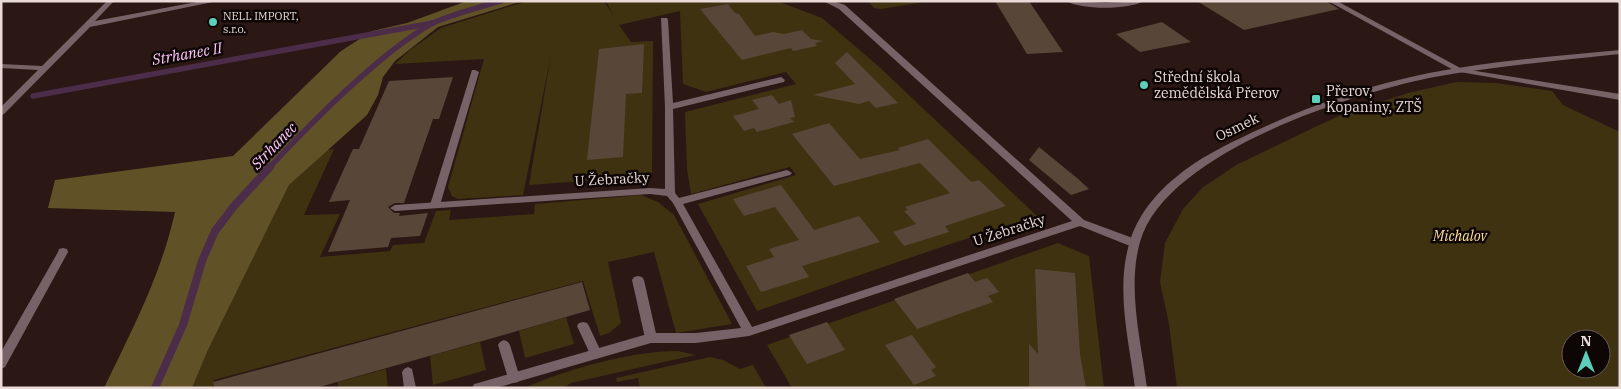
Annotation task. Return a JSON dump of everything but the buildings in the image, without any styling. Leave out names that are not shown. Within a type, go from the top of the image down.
[{"type":"street","points":[[1,112],[111,1]]},
{"type":"street","points":[[88,25],[215,1]]},
{"type":"street","name":"U Žebračky","points":[[826,1],[842,7],[1080,222],[1134,243]]},
{"type":"street","points":[[1069,1],[1078,4],[1118,4],[1140,1]]},
{"type":"street","points":[[1331,1],[1460,70],[1620,97]]},
{"type":"street","points":[[664,20],[669,107],[670,193],[677,202],[749,332]]},
{"type":"street","name":"Osmek","points":[[1141,388],[1131,299],[1131,266],[1134,243],[1150,210],[1187,172],[1218,153],[1259,133],[1344,98],[1391,84],[1460,70],[1620,52]]},
{"type":"street","points":[[1,66],[43,68]]},
{"type":"street","points":[[435,205],[475,72]]},
{"type":"street","points":[[669,107],[781,80]]},
{"type":"street","points":[[677,202],[787,173]]},
{"type":"street","name":"U Žebračky","points":[[395,208],[650,191],[670,193]]},
{"type":"street","name":"U Žebračky","points":[[484,387],[652,338],[696,338],[749,332],[1080,222]]},
{"type":"street","points":[[1,364],[63,252]]},
{"type":"street","points":[[638,280],[652,338]]},
{"type":"street","points":[[583,326],[596,354]]},
{"type":"street","points":[[504,345],[514,378]]},
{"type":"street","points":[[408,372],[410,388]]},
{"type":"green space","points":[[527,1],[604,1],[613,15],[606,1],[777,1],[822,18],[876,64],[1037,216],[932,250],[757,311],[698,204],[796,175],[790,167],[691,194],[687,169],[685,112],[796,84],[786,72],[706,92],[683,84],[680,11],[619,25],[631,42],[653,41],[652,176],[529,185],[551,55],[523,195],[458,199],[452,196],[448,187],[484,59],[395,64],[410,50],[441,28]]},
{"type":"green space","points":[[868,1],[930,1],[881,9],[874,8]]},
{"type":"green space","name":"Michalov","points":[[1456,82],[1496,83],[1552,91],[1563,105],[1620,132],[1620,388],[1177,388],[1169,324],[1160,282],[1165,243],[1183,209],[1202,188],[1236,165],[1341,115],[1408,93]]},
{"type":"green space","points":[[334,149],[304,215],[340,214],[320,257],[390,251],[393,245],[424,243],[436,211],[451,210],[449,220],[534,214],[535,204],[641,195],[658,202],[674,215],[732,324],[676,333],[654,252],[608,262],[621,323],[609,333],[600,336],[583,281],[214,380],[212,388],[192,388],[208,350],[289,185],[327,150]]},
{"type":"green space","points":[[1058,243],[1089,256],[1104,388],[792,388],[767,345]]},
{"type":"green space","points":[[566,317],[574,344],[525,358],[519,331]]},
{"type":"green space","points":[[480,342],[486,370],[433,385],[430,356]]},
{"type":"green space","points":[[678,351],[695,355],[571,383],[563,388],[524,388],[560,374],[600,362],[640,354]]},
{"type":"green space","points":[[710,357],[723,360],[740,369],[753,365],[766,388],[640,388],[638,378],[617,382],[616,378]]},
{"type":"green space","points":[[386,369],[388,388],[338,388],[338,382]]},
{"type":"shaded area","points":[[467,1],[523,1],[438,27],[395,61],[383,77],[378,95],[367,115],[289,185],[208,350],[192,388],[104,388],[154,280],[175,212],[48,208],[55,180],[233,156],[341,51],[372,31],[407,23]]},
{"type":"waterway","name":"Strhanec","points":[[269,168],[341,95],[405,41],[435,22],[501,1]]},
{"type":"waterway","name":"Strhanec II","points":[[33,96],[433,23]]},
{"type":"waterway","name":"Strhanec","points":[[155,388],[183,325],[202,261],[215,231],[234,206],[270,167]]},
{"type":"place","name":"NELL IMPORT, s.r.o.","points":[[213,22]]},
{"type":"place","name":"Střední škola zemědělská Přerov","points":[[1144,85]]},
{"type":"place","name":"Přerov, Kopaniny, ZTŠ","points":[[1316,99]]}]
